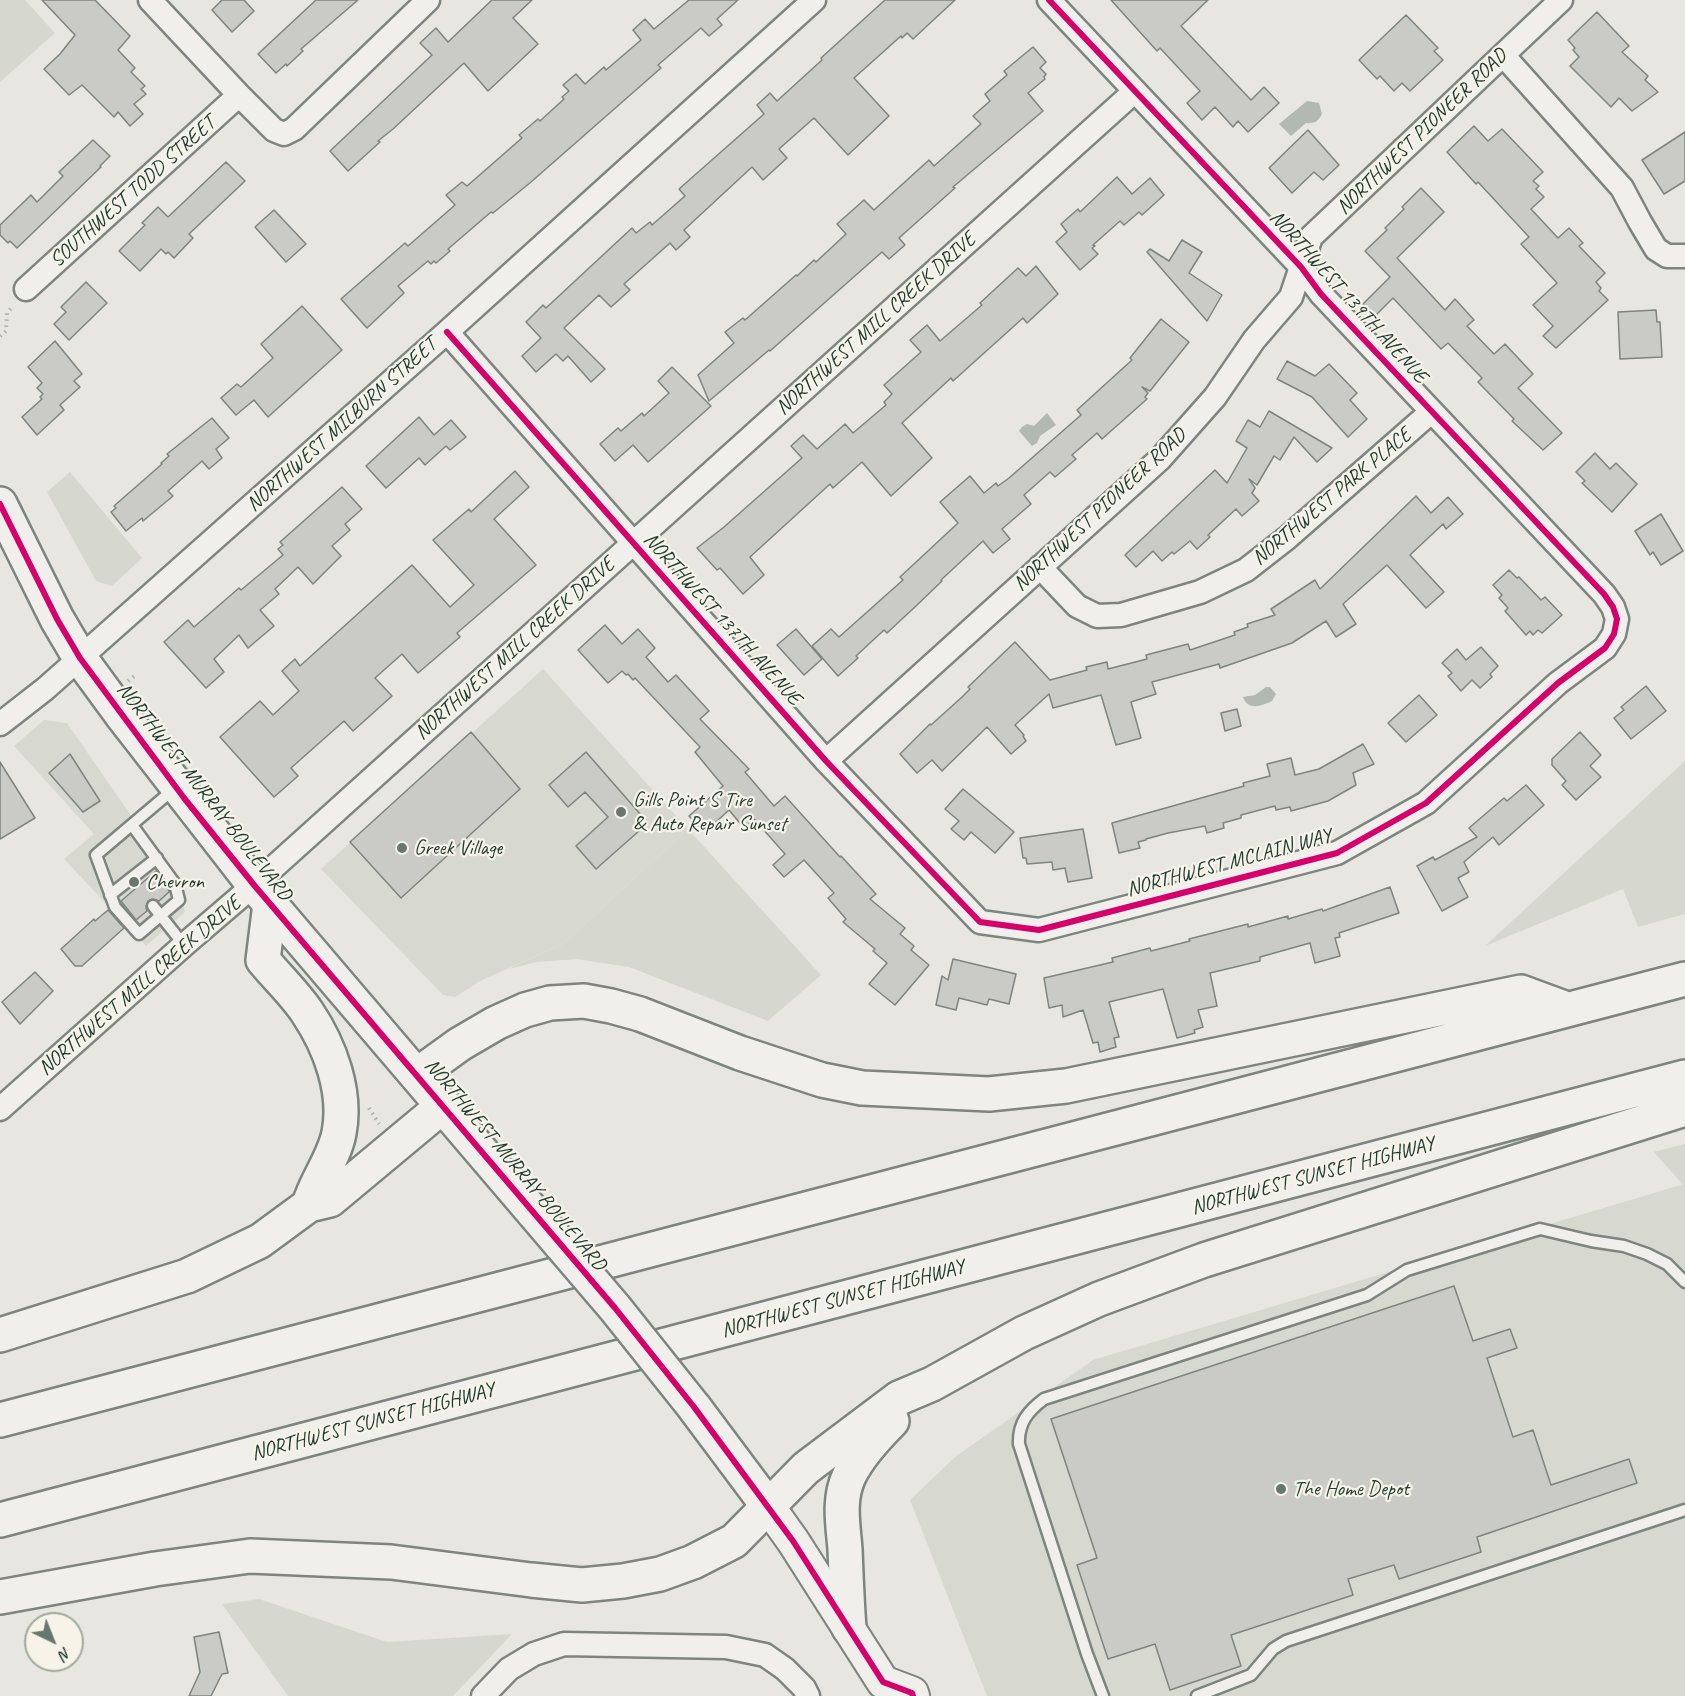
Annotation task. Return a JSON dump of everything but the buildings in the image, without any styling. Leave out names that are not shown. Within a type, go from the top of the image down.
[{"type":"main road","name":"NORTHWEST MURRAY BOULEVARD","points":[[0,504],[57,619],[80,658],[176,787],[262,894],[615,1308],[694,1407],[793,1541],[849,1628],[883,1689],[912,1693],[913,1696]]},
{"type":"main road","points":[[262,894],[262,960],[307,1012],[328,1050],[338,1083],[341,1106],[339,1134],[329,1160],[313,1190],[309,1205]]},
{"type":"main road","points":[[0,1420],[1685,979]]},
{"type":"main road","points":[[417,1075],[460,1044],[496,1023],[525,1010],[550,1003],[585,1001],[640,1014],[740,1053],[822,1080],[862,1088],[989,1094],[1066,1086],[1521,992],[1567,1010]]},
{"type":"main road","name":"NORTHWEST SUNSET HIGHWAY","points":[[0,1520],[1685,1077]]},
{"type":"main road","points":[[0,1335],[187,1276],[260,1240],[309,1205],[330,1200],[444,1105]]},
{"type":"main road","points":[[0,1597],[155,1569],[250,1556],[391,1562],[582,1585],[660,1574],[693,1562],[734,1541],[806,1468],[899,1398],[932,1384],[1024,1334],[1088,1304],[1197,1263],[1685,1109]]},
{"type":"main road","points":[[849,1628],[841,1515],[844,1490],[849,1476],[865,1451],[884,1429],[932,1384]]},
{"type":"street","points":[[150,0],[239,95],[274,130],[284,134],[294,129],[428,0]]},
{"type":"street","name":"NORTHWEST MILBURN STREET","points":[[0,724],[45,689],[447,332],[814,0]]},
{"type":"street","name":"NORTHWEST 139TH AVENUE","points":[[1049,0],[1301,267],[1321,294],[1431,412],[1605,594],[1613,607],[1617,620]]},
{"type":"street","name":"NORTHWEST PIONEER ROAD","points":[[826,761],[1160,459],[1215,397],[1254,340],[1292,297],[1311,237],[1561,0]]},
{"type":"street","points":[[1503,55],[1622,188],[1656,249],[1667,256],[1685,256]]},
{"type":"street","name":"NORTHWEST MILL CREEK DRIVE","points":[[0,1109],[184,945],[262,894],[633,543],[1136,91]]},
{"type":"street","name":"SOUTHWEST TODD STREET","points":[[27,289],[239,95]]},
{"type":"street","name":"NORTHWEST 137TH AVENUE","points":[[447,332],[826,761],[980,922]]},
{"type":"street","name":"NORTHWEST PARK PLACE","points":[[1040,567],[1077,606],[1097,616],[1121,615],[1200,592],[1246,570],[1287,538],[1431,412]]},
{"type":"street","name":"NORTHWEST MCLAIN WAY","points":[[980,922],[1039,930],[1337,853],[1426,803],[1558,683],[1605,648],[1614,634],[1617,620]]},
{"type":"street","points":[[483,1696],[508,1669],[534,1654],[564,1644],[726,1647],[765,1655],[804,1688],[808,1696]]},
{"type":"lane","points":[[132,825],[175,884],[179,900],[139,934],[115,908],[96,855],[176,787]]},
{"type":"lane","points":[[111,895],[135,882],[157,858]]},
{"type":"lane","points":[[153,906],[184,945]]},
{"type":"lane","points":[[1103,1696],[1087,1654],[1019,1444],[1018,1431],[1024,1418],[1044,1399],[1366,1295],[1407,1270],[1540,1229],[1591,1242],[1624,1245],[1667,1264],[1685,1282]]},
{"type":"lane","points":[[1197,1696],[1251,1675],[1274,1649],[1286,1641],[1685,1510]]},
{"type":"path","points":[[0,336],[6,331],[7,313],[27,289]]},
{"type":"shaded area","points":[[0,0],[25,0],[55,33],[0,82]]},
{"type":"shaded area","points":[[1307,101],[1319,103],[1322,114],[1316,122],[1306,123],[1291,136],[1279,124]]},
{"type":"shaded area","points":[[1047,413],[1056,425],[1040,436],[1037,443],[1032,446],[1019,431],[1027,424],[1034,426]]},
{"type":"shaded area","points":[[70,472],[142,558],[112,586],[96,581],[47,492]]},
{"type":"shaded area","points":[[543,669],[688,829],[563,944],[480,981],[455,997],[443,995],[321,869]]},
{"type":"shaded area","points":[[1266,687],[1270,687],[1276,694],[1272,701],[1251,706],[1245,701],[1243,697],[1255,695]]},
{"type":"shaded area","points":[[44,720],[67,723],[179,885],[185,912],[146,946],[64,859],[94,834],[14,746]]},
{"type":"shaded area","points":[[1685,761],[1685,914],[1638,927],[1623,889],[1485,946]]},
{"type":"shaded area","points":[[688,829],[821,975],[768,1021],[629,967],[577,959],[537,962],[508,969],[563,944]]},
{"type":"shaded area","points":[[1685,1144],[1685,1696],[987,1696],[910,1500],[955,1457],[1093,1360],[1684,1184],[1654,1152]]},
{"type":"shaded area","points":[[1685,1144],[1685,1187],[1654,1152]]},
{"type":"shaded area","points":[[259,1599],[387,1642],[512,1634],[453,1696],[288,1696],[222,1604]]},
{"type":"cycle path","points":[[447,332],[826,761],[980,922],[1039,930],[1337,853],[1426,803],[1558,683],[1605,648],[1614,634],[1617,619],[1613,607],[1604,594],[1321,294],[1301,267],[1049,0]]},
{"type":"cycle path","points":[[0,504],[57,619],[80,658],[184,798],[254,885],[615,1308],[694,1407],[793,1541],[883,1682],[912,1693],[913,1696]]},
{"type":"place","name":"Gills Point S Tire & Auto Repair Sunset","points":[[621,812]]},
{"type":"place","name":"Greek Village","points":[[402,848]]},
{"type":"place","name":"Chevron","points":[[134,882]]},
{"type":"place","name":"The Home Depot","points":[[1281,1489]]}]
